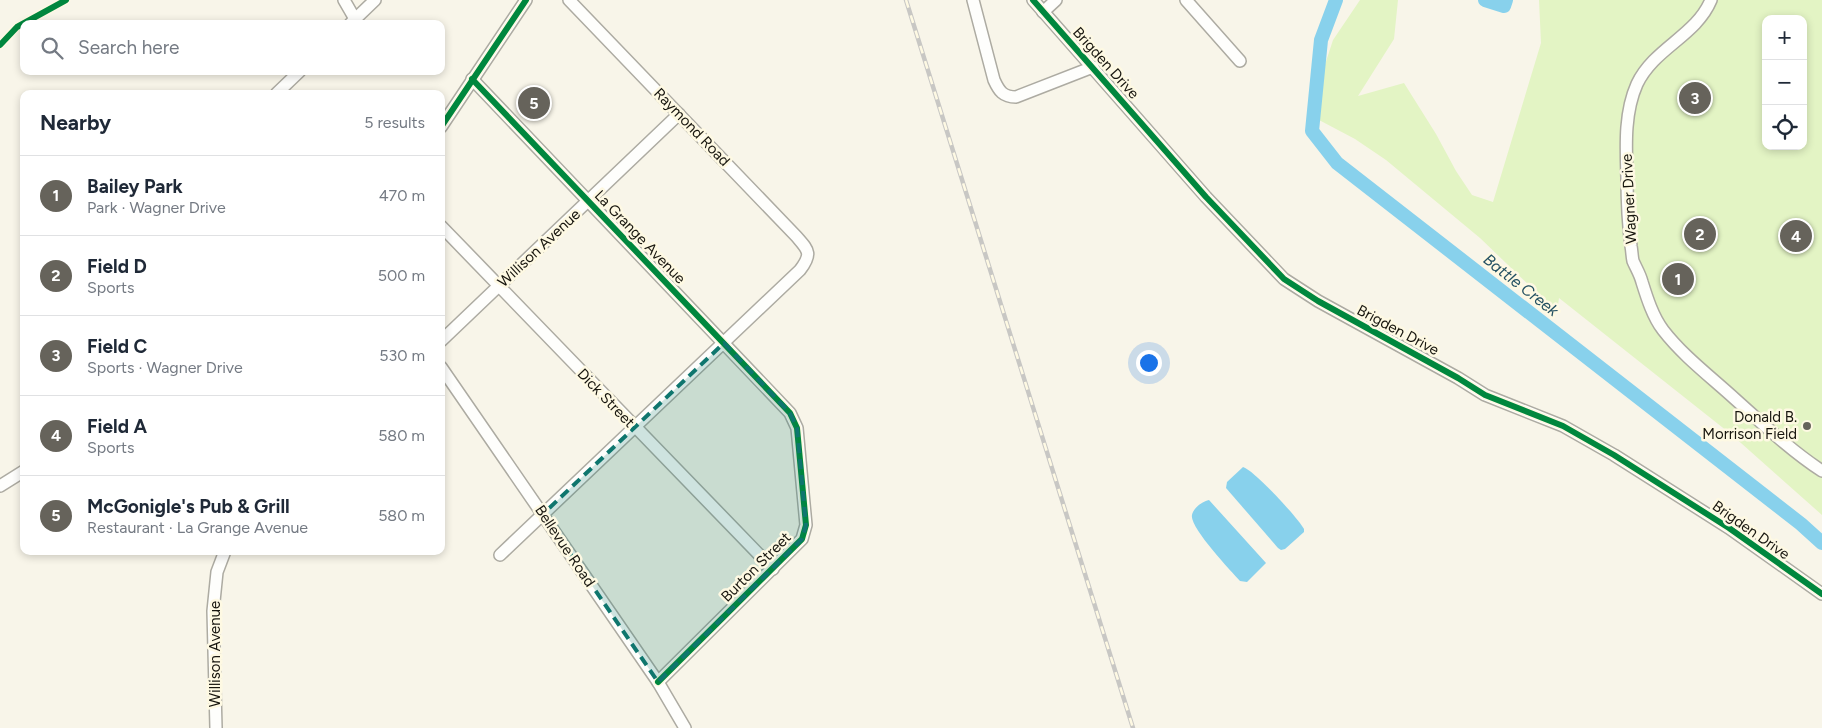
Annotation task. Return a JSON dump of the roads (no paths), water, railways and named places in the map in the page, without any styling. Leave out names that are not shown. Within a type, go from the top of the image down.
[{"type":"street","points":[[344,0],[353,20]]},
{"type":"street","points":[[354,20],[375,0]]},
{"type":"street","points":[[445,121],[526,0]]},
{"type":"street","name":"Raymond Road","points":[[569,0],[808,250],[808,257],[800,270],[724,343]]},
{"type":"street","points":[[973,0],[994,80],[1000,92],[1005,96],[1016,97],[1093,67]]},
{"type":"street","name":"Brigden Drive","points":[[1034,0],[1206,196],[1284,279],[1318,301],[1458,378],[1485,395],[1563,426],[1614,455],[1729,528],[1822,594]]},
{"type":"street","points":[[1044,12],[1056,0]]},
{"type":"street","points":[[1186,0],[1240,61]]},
{"type":"street","name":"Wagner Drive","points":[[1711,0],[1708,8],[1695,24],[1659,54],[1647,68],[1637,84],[1630,104],[1627,137],[1627,207],[1633,261],[1638,269],[1654,314],[1663,330],[1690,359],[1776,436],[1822,471]]},
{"type":"street","points":[[280,90],[296,75]]},
{"type":"street","name":"La Grange Avenue","points":[[472,79],[790,413]]},
{"type":"street","name":"Willison Avenue","points":[[445,337],[678,114]]},
{"type":"street","name":"Dick Street","points":[[445,230],[772,569]]},
{"type":"street","points":[[500,555],[724,343]]},
{"type":"street","name":"Bellevue Road","points":[[445,373],[658,682],[685,728]]},
{"type":"street","name":"Burton Street","points":[[658,682],[802,539],[806,526],[797,428],[790,413]]},
{"type":"street","points":[[0,486],[20,474]]},
{"type":"street","name":"Willison Avenue","points":[[216,728],[213,611],[217,572],[223,555]]},
{"type":"water","points":[[1243,467],[1256,476],[1275,495],[1304,529],[1304,532],[1285,549],[1281,550],[1278,548],[1226,488],[1227,482]]},
{"type":"water","points":[[1209,500],[1266,563],[1247,582],[1240,581],[1220,559],[1203,539],[1193,521],[1192,515],[1196,507]]},
{"type":"waterway","name":"Battle Creek","points":[[1336,0],[1321,40],[1312,131],[1337,163],[1801,524],[1822,543]]},
{"type":"waterway","name":"Battle Creek","points":[[1485,0],[1504,6],[1506,0]]},
{"type":"railway","points":[[906,0],[1133,728]]},
{"type":"place","name":"Field C","points":[[1695,98]]},
{"type":"place","name":"McGonigle's Pub & Grill","points":[[534,103]]},
{"type":"place","name":"Field D","points":[[1700,234]]},
{"type":"place","name":"Field A","points":[[1796,236]]},
{"type":"place","name":"Bailey Park","points":[[1678,279]]},
{"type":"place","name":"Donald B. Morrison Field","points":[[1807,426]]}]
